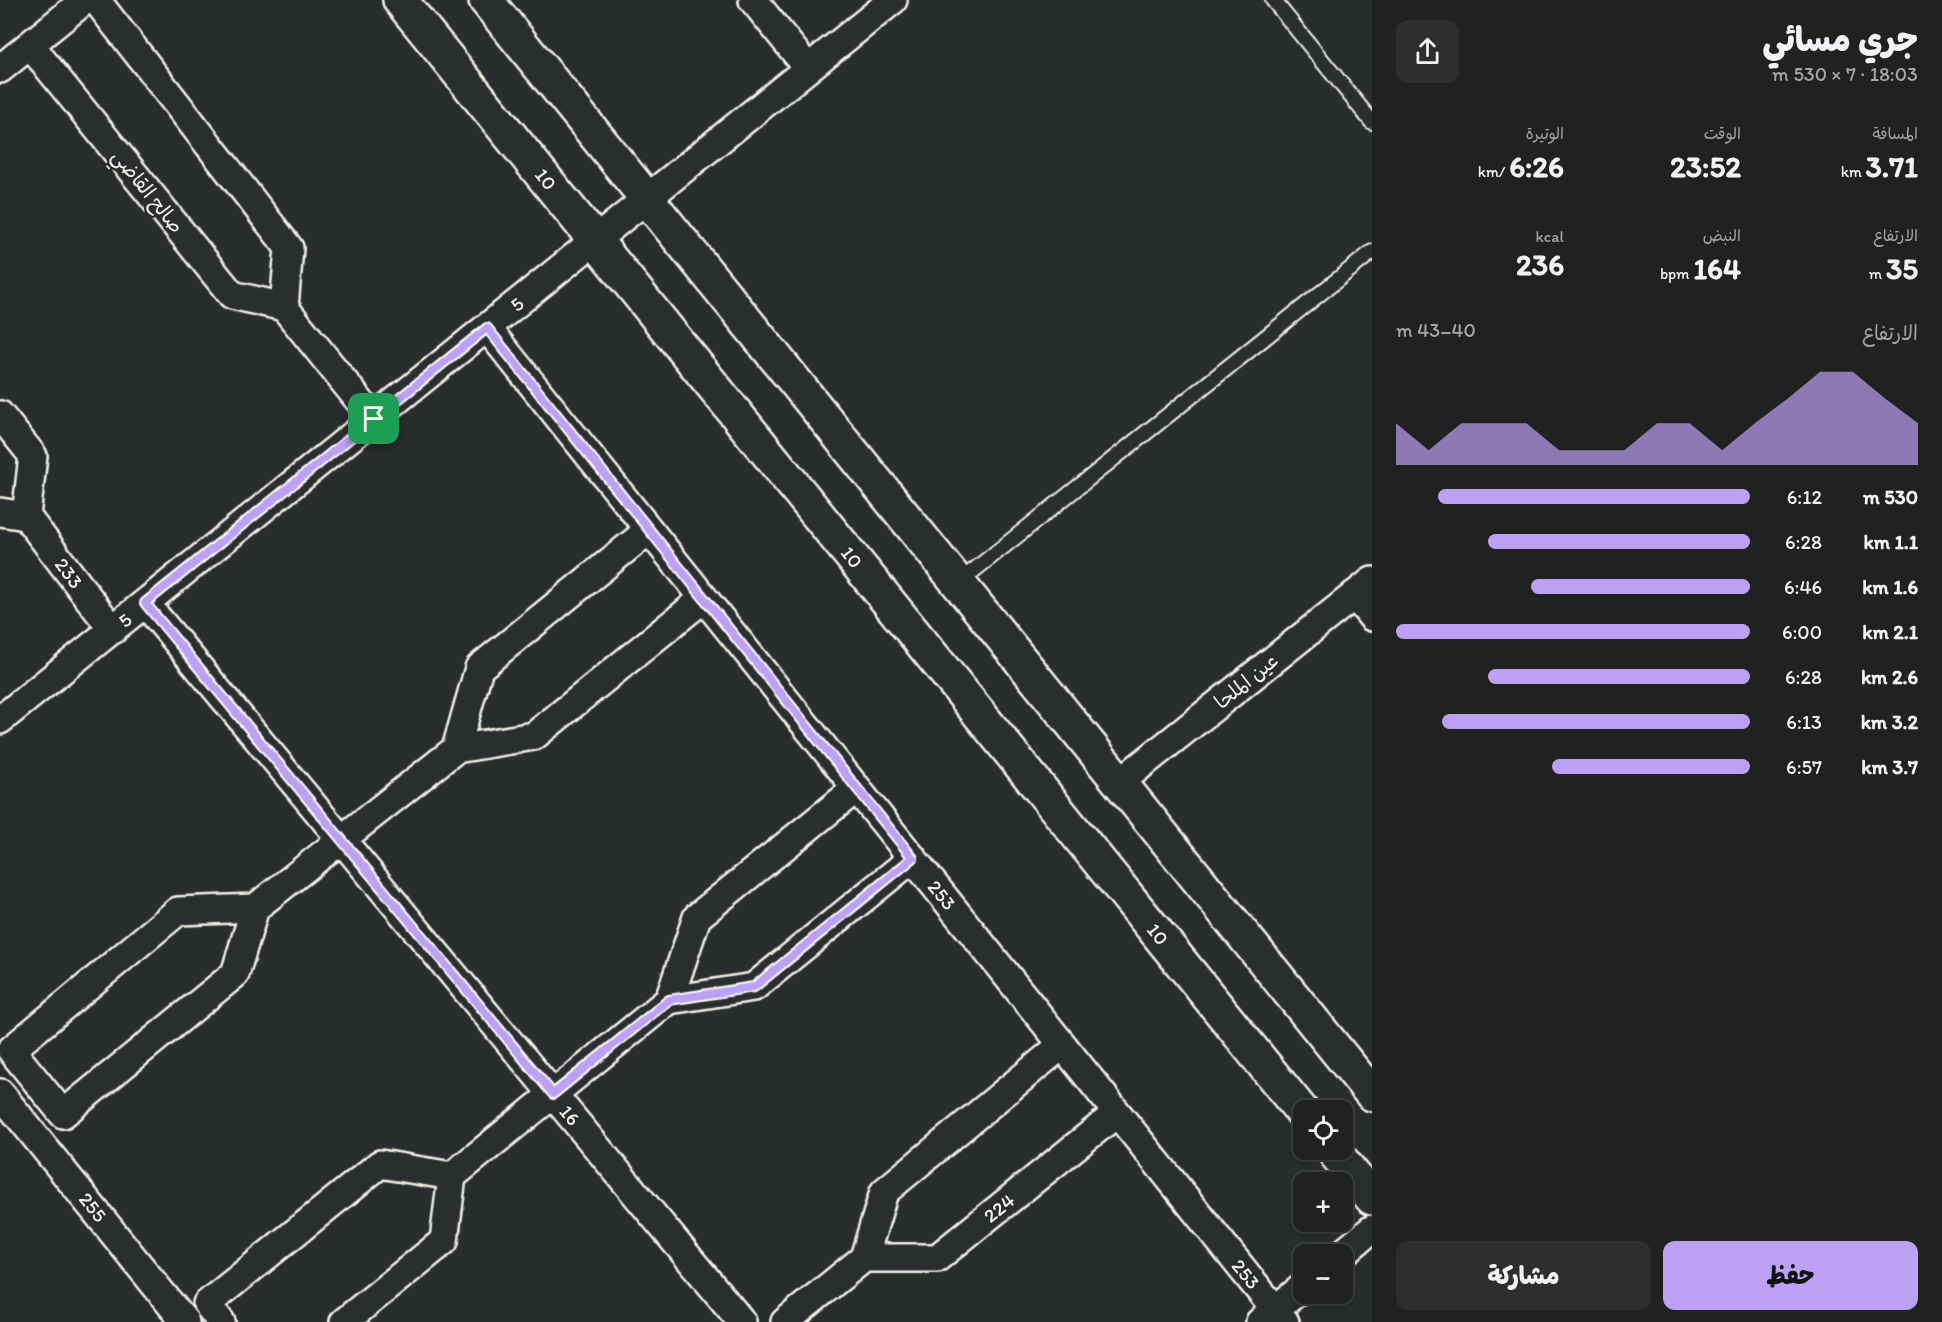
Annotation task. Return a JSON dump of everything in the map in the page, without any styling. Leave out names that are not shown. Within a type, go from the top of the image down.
[{"type":"street","points":[[0,69],[85,0]]},
{"type":"street","points":[[96,0],[289,248],[284,307],[374,419]]},
{"type":"street","name":"10","points":[[400,0],[1293,1100]]},
{"type":"street","points":[[486,0],[1372,1094]]},
{"type":"street","points":[[753,0],[808,68]]},
{"type":"street","name":"5","points":[[0,720],[893,0]]},
{"type":"street","name":"صالح القاضي","points":[[30,45],[232,295],[284,307]]},
{"type":"street","name":"253","points":[[487,328],[1117,1113],[1273,1318]]},
{"type":"street","name":"233","points":[[0,415],[33,456],[13,514],[113,630]]},
{"type":"street","points":[[456,749],[479,668],[649,530]]},
{"type":"street","points":[[1363,588],[1372,617]]},
{"type":"street","name":"عين الملحا","points":[[1120,782],[1363,588]]},
{"type":"street","points":[[255,908],[178,911],[11,1050],[63,1113],[235,974],[255,908],[456,749],[534,736],[704,598]]},
{"type":"street","name":"16","points":[[145,603],[742,1322]]},
{"type":"street","points":[[669,1000],[698,917],[857,788]]},
{"type":"street","points":[[344,1322],[444,1240],[452,1176],[669,1000],[754,987],[913,858]]},
{"type":"street","points":[[785,1322],[864,1258],[884,1192],[1062,1045]]},
{"type":"street","name":"255","points":[[0,1093],[185,1322]]},
{"type":"street","name":"224","points":[[864,1258],[937,1258],[1117,1113]]},
{"type":"street","points":[[1341,1160],[1372,1198]]},
{"type":"street","points":[[221,1322],[207,1304],[380,1164],[452,1176]]},
{"type":"street","points":[[1353,1245],[1372,1229]]},
{"type":"street","points":[[1273,1318],[1293,1297]]},
{"type":"lane","points":[[1273,0],[1372,122]]},
{"type":"lane","points":[[958,583],[1372,252]]},
{"type":"route","points":[[487,328],[913,858],[754,987],[669,1000],[553,1094],[145,603],[374,419],[487,328]]}]
